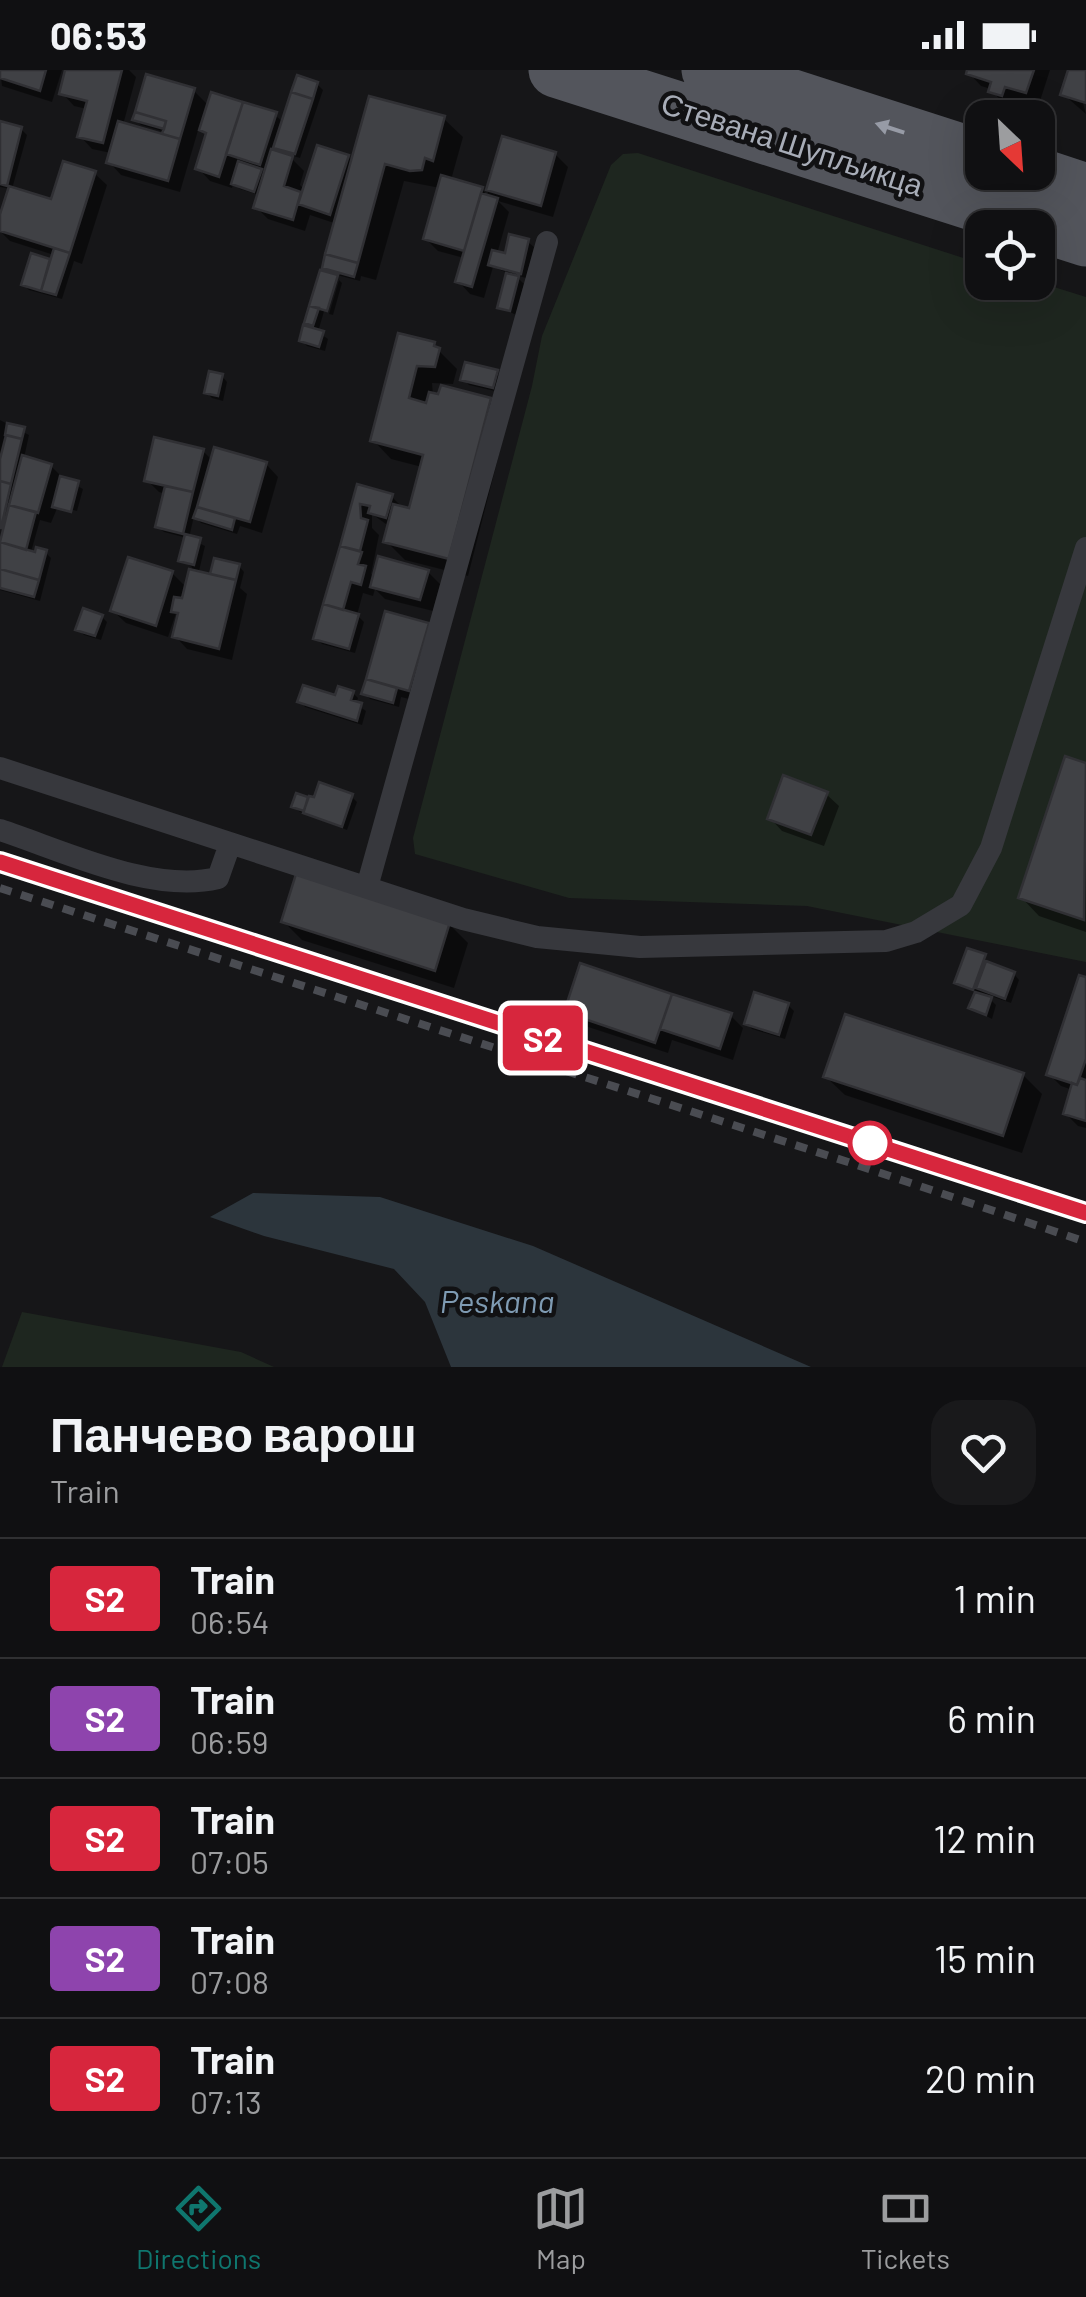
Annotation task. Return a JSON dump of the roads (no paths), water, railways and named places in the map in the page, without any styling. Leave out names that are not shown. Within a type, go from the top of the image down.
[{"type":"main road","name":"Стевана Шупљикца","points":[[556,70],[1086,239]]},
{"type":"main road","name":"Стевана Шупљикца","points":[[709,70],[965,153]]},
{"type":"main road","points":[[1055,181],[1086,191]]},
{"type":"lane","points":[[367,887],[547,242]]},
{"type":"lane","points":[[0,768],[463,919],[536,937],[640,947],[886,941],[916,932],[961,905],[990,848],[1086,548]]},
{"type":"lane","points":[[0,830],[157,882],[197,884],[218,878],[230,844]]},
{"type":"water","name":"Peskana","points":[[253,1193],[380,1197],[533,1246],[811,1367],[451,1367],[425,1302],[394,1269],[264,1236],[210,1217]]},
{"type":"railway","points":[[0,862],[1086,1213]]},
{"type":"railway","points":[[0,888],[1086,1242]]},
{"type":"train","name":"S2","points":[[0,862],[1086,1213]]}]
